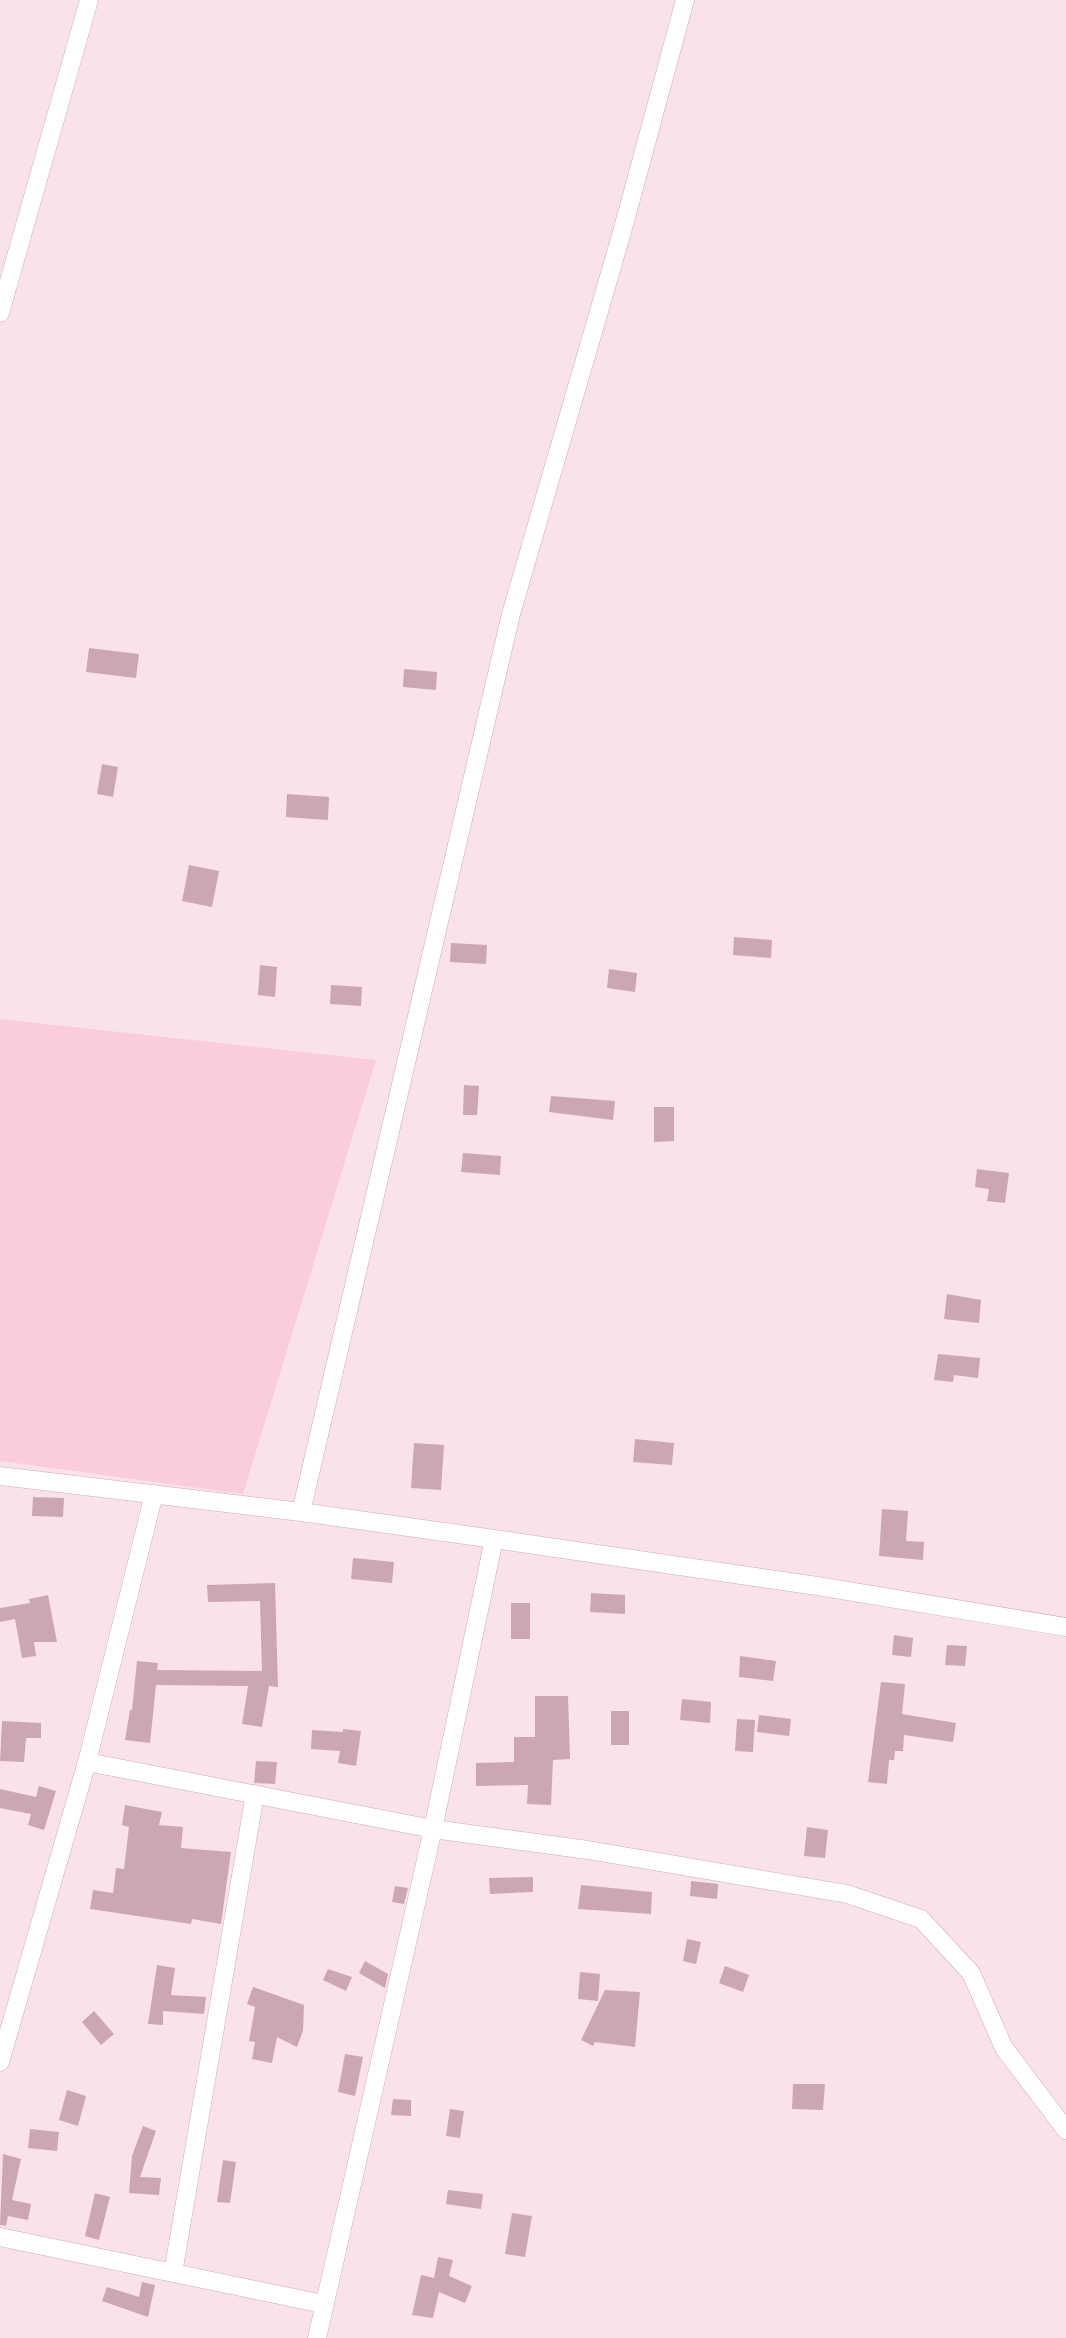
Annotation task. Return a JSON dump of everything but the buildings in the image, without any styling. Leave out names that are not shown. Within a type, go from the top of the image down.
[{"type":"street","points":[[0,313],[89,0]]},
{"type":"street","points":[[301,1512],[511,614],[622,232],[685,0]]},
{"type":"street","points":[[0,1476],[301,1512],[494,1539],[817,1586],[1066,1627]]},
{"type":"street","points":[[0,2062],[87,1762],[154,1494]]},
{"type":"street","points":[[317,2338],[433,1829],[494,1539]]},
{"type":"street","points":[[87,1762],[433,1829],[588,1850],[847,1894],[921,1919],[971,1973],[1004,2048],[1066,2130]]},
{"type":"street","points":[[173,2273],[255,1794]]},
{"type":"street","points":[[0,2237],[323,2304]]},
{"type":"shaded area","points":[[0,1019],[376,1060],[243,1494],[0,1461]]}]
